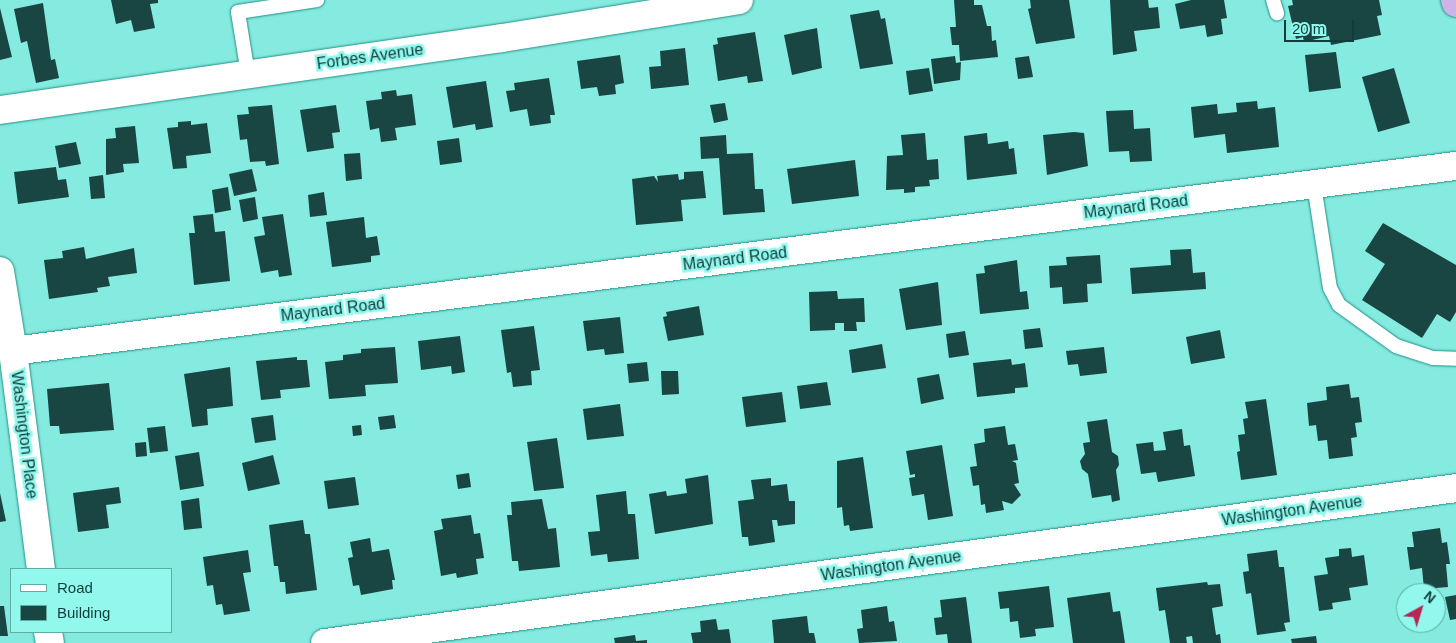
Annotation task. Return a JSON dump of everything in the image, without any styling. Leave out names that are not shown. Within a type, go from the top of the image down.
[{"type":"street","name":"Forbes Avenue","points":[[0,110],[739,0]]},
{"type":"street","name":"Maynard Road","points":[[13,351],[1456,166]]},
{"type":"street","name":"Washington Place","points":[[0,271],[13,351],[41,568]]},
{"type":"street","name":"Washington Avenue","points":[[325,643],[476,633],[1456,488]]},
{"type":"lane","points":[[248,74],[238,12],[317,0]]},
{"type":"lane","points":[[1314,185],[1330,288],[1339,305],[1396,346],[1433,358],[1456,359]]},
{"type":"building","points":[[111,0],[158,0],[158,3],[150,4],[155,28],[134,32],[131,20],[116,24]]},
{"type":"building","points":[[954,0],[974,0],[974,5],[982,5],[987,26],[991,26],[992,41],[996,40],[998,57],[960,61],[959,45],[952,45],[950,27],[956,27]]},
{"type":"building","points":[[1030,0],[1069,0],[1075,38],[1036,44],[1028,9],[1031,8]]},
{"type":"building","points":[[1110,0],[1148,0],[1149,8],[1158,7],[1160,28],[1134,31],[1137,51],[1113,55]]},
{"type":"building","points":[[1191,0],[1224,0],[1227,18],[1221,19],[1223,34],[1207,37],[1205,25],[1180,29],[1175,4]]},
{"type":"building","points":[[1292,0],[1379,0],[1382,15],[1377,16],[1381,35],[1331,45],[1329,36],[1304,42],[1303,37],[1296,39],[1288,6],[1293,5]]},
{"type":"building","points":[[43,3],[51,60],[55,59],[59,78],[36,83],[27,41],[21,43],[14,9]]},
{"type":"building","points":[[0,8],[12,57],[0,60]]},
{"type":"building","points":[[879,10],[881,19],[885,18],[893,64],[860,69],[850,15]]},
{"type":"building","points":[[817,28],[822,68],[792,75],[784,35]]},
{"type":"building","points":[[755,32],[763,81],[748,83],[747,76],[718,81],[713,45],[718,44],[717,38]]},
{"type":"building","points":[[685,48],[689,85],[651,89],[649,67],[661,66],[660,51]]},
{"type":"building","points":[[1336,52],[1341,88],[1309,92],[1305,55]]},
{"type":"building","points":[[620,55],[624,83],[615,85],[616,94],[599,96],[597,87],[581,89],[577,61]]},
{"type":"building","points":[[955,56],[956,63],[961,62],[960,80],[934,84],[931,59]]},
{"type":"building","points":[[1029,56],[1033,77],[1018,79],[1015,58]]},
{"type":"building","points":[[929,68],[933,91],[909,95],[906,71]]},
{"type":"building","points":[[1394,68],[1410,123],[1378,132],[1362,77]]},
{"type":"building","points":[[549,78],[555,115],[550,115],[551,123],[530,126],[527,109],[510,112],[506,91],[515,90],[514,83]]},
{"type":"building","points":[[486,81],[493,127],[476,130],[475,124],[453,128],[446,87]]},
{"type":"building","points":[[396,90],[397,96],[412,94],[416,125],[395,128],[397,140],[381,142],[379,128],[370,130],[366,101],[382,99],[381,92]]},
{"type":"building","points":[[1257,101],[1258,109],[1275,107],[1279,147],[1227,153],[1225,134],[1194,138],[1191,107],[1217,104],[1218,114],[1237,112],[1236,103]]},
{"type":"building","points":[[725,103],[728,120],[714,123],[710,105]]},
{"type":"building","points":[[272,105],[279,164],[266,166],[265,161],[250,162],[247,139],[240,140],[237,115],[249,114],[248,107]]},
{"type":"building","points":[[336,105],[340,132],[332,133],[334,148],[307,152],[300,110]]},
{"type":"building","points":[[1133,110],[1134,129],[1150,128],[1152,161],[1130,162],[1129,151],[1109,152],[1106,111]]},
{"type":"building","points":[[191,121],[191,125],[207,123],[211,153],[186,156],[187,168],[173,169],[167,128],[178,127],[178,122]]},
{"type":"building","points":[[135,126],[139,163],[123,164],[124,172],[106,175],[106,139],[116,138],[115,128]]},
{"type":"building","points":[[925,133],[927,160],[938,159],[939,179],[929,180],[930,186],[915,187],[915,192],[904,193],[904,189],[886,190],[887,156],[903,155],[901,135]]},
{"type":"building","points":[[987,133],[988,144],[1008,141],[1009,149],[1014,148],[1017,174],[967,180],[964,136]]},
{"type":"building","points":[[1084,133],[1088,166],[1047,175],[1043,135]]},
{"type":"building","points":[[726,135],[727,154],[753,153],[755,189],[763,189],[765,212],[723,215],[719,158],[701,159],[700,137]]},
{"type":"building","points":[[459,138],[462,162],[440,165],[437,141]]},
{"type":"building","points":[[76,142],[81,164],[59,168],[55,146]]},
{"type":"building","points":[[360,153],[362,179],[346,181],[344,154]]},
{"type":"building","points":[[855,160],[859,196],[792,204],[787,169]]},
{"type":"building","points":[[56,167],[58,180],[66,179],[69,197],[18,204],[14,172]]},
{"type":"building","points":[[252,169],[257,191],[234,196],[229,174]]},
{"type":"building","points":[[703,171],[706,198],[681,200],[683,221],[636,225],[632,179],[654,176],[658,182],[657,176],[678,174],[679,180],[684,179],[684,172]]},
{"type":"building","points":[[103,175],[105,198],[91,199],[89,177]]},
{"type":"building","points":[[228,187],[231,210],[215,213],[212,190]]},
{"type":"building","points":[[324,192],[327,215],[310,217],[308,195]]},
{"type":"building","points":[[255,197],[258,219],[243,222],[239,200]]},
{"type":"building","points":[[213,214],[215,232],[225,231],[230,281],[194,285],[189,233],[195,233],[193,216]]},
{"type":"building","points":[[283,214],[292,275],[279,277],[278,270],[261,273],[254,237],[265,235],[262,217]]},
{"type":"building","points":[[364,217],[366,238],[377,236],[380,255],[371,256],[371,262],[332,267],[326,222]]},
{"type":"building","points":[[1383,223],[1456,265],[1456,312],[1450,322],[1437,314],[1422,338],[1362,300],[1385,264],[1365,251]]},
{"type":"building","points":[[84,247],[86,259],[134,248],[137,273],[108,277],[110,286],[97,288],[98,292],[49,299],[44,260],[63,258],[62,251]]},
{"type":"building","points":[[1191,249],[1193,273],[1205,272],[1206,289],[1132,294],[1130,268],[1171,265],[1170,250]]},
{"type":"building","points":[[1100,255],[1102,283],[1087,284],[1088,302],[1063,304],[1062,287],[1050,288],[1049,266],[1067,265],[1066,257]]},
{"type":"building","points":[[1017,260],[1020,292],[1027,291],[1029,309],[980,314],[976,274],[985,273],[984,266]]},
{"type":"building","points":[[938,282],[942,325],[906,330],[899,289]]},
{"type":"building","points":[[837,291],[838,299],[864,298],[865,322],[856,322],[857,331],[844,331],[844,323],[835,323],[835,330],[810,331],[809,292]]},
{"type":"building","points":[[699,306],[704,335],[668,341],[663,317],[667,316],[666,312]]},
{"type":"building","points":[[620,317],[624,353],[605,355],[604,349],[587,351],[583,321]]},
{"type":"building","points":[[534,326],[540,370],[531,371],[532,385],[513,387],[511,372],[507,373],[501,330]]},
{"type":"building","points":[[1040,328],[1043,347],[1025,349],[1023,330]]},
{"type":"building","points":[[1220,330],[1225,358],[1191,364],[1186,337]]},
{"type":"building","points":[[965,331],[969,355],[949,358],[946,334]]},
{"type":"building","points":[[460,336],[465,372],[452,374],[451,366],[421,370],[418,341]]},
{"type":"building","points":[[882,344],[886,368],[852,373],[849,350]]},
{"type":"building","points":[[395,347],[398,383],[365,385],[366,396],[329,399],[325,362],[343,360],[343,355],[361,353],[361,349]]},
{"type":"building","points":[[1104,347],[1107,373],[1080,376],[1078,364],[1068,365],[1066,351]]},
{"type":"building","points":[[297,357],[297,360],[307,360],[310,387],[280,390],[281,398],[261,400],[256,361]]},
{"type":"building","points":[[1011,359],[1012,365],[1025,363],[1028,387],[1015,388],[1015,393],[977,397],[973,363]]},
{"type":"building","points":[[647,362],[649,381],[629,383],[627,364]]},
{"type":"building","points":[[230,367],[233,406],[207,409],[208,425],[192,427],[184,374]]},
{"type":"building","points":[[661,371],[678,371],[679,394],[662,395]]},
{"type":"building","points":[[939,374],[944,399],[921,404],[917,378]]},
{"type":"building","points":[[827,382],[831,405],[800,409],[797,386]]},
{"type":"building","points":[[109,383],[114,430],[60,434],[59,426],[50,426],[47,389]]},
{"type":"building","points":[[1349,384],[1351,398],[1359,397],[1362,422],[1355,423],[1357,437],[1351,438],[1353,456],[1329,459],[1327,440],[1318,441],[1316,425],[1309,426],[1307,403],[1327,400],[1326,387]]},
{"type":"building","points":[[782,392],[786,422],[746,427],[742,397]]},
{"type":"building","points":[[1266,399],[1277,475],[1241,480],[1237,452],[1240,451],[1238,435],[1245,434],[1243,419],[1248,418],[1245,402]]},
{"type":"building","points":[[620,404],[624,436],[587,440],[583,409]]},
{"type":"building","points":[[273,415],[276,440],[255,443],[251,418]]},
{"type":"building","points":[[394,415],[396,428],[380,430],[378,417]]},
{"type":"building","points":[[1107,419],[1112,452],[1118,456],[1119,465],[1116,470],[1120,500],[1112,502],[1111,495],[1092,498],[1088,474],[1082,469],[1080,461],[1085,454],[1083,443],[1090,442],[1087,422]]},
{"type":"building","points":[[361,425],[362,435],[353,436],[352,426]]},
{"type":"building","points":[[165,426],[168,451],[150,453],[147,428]]},
{"type":"building","points":[[1005,426],[1008,445],[1015,444],[1018,460],[1012,461],[1016,463],[1019,483],[1014,484],[1021,495],[1012,504],[1002,501],[1004,510],[986,513],[985,504],[981,505],[979,485],[973,486],[970,467],[977,466],[974,444],[985,442],[984,429]]},
{"type":"building","points":[[1182,429],[1184,446],[1190,445],[1195,476],[1158,482],[1156,472],[1141,474],[1136,444],[1153,442],[1154,451],[1166,450],[1163,432]]},
{"type":"building","points":[[557,438],[564,488],[534,491],[527,442]]},
{"type":"building","points":[[146,442],[147,456],[136,457],[135,443]]},
{"type":"building","points":[[942,445],[953,516],[928,520],[924,494],[912,496],[909,478],[915,477],[915,474],[910,475],[906,451]]},
{"type":"building","points":[[199,452],[204,486],[180,490],[175,456]]},
{"type":"building","points":[[273,455],[280,484],[248,491],[242,463]]},
{"type":"building","points":[[863,457],[873,528],[850,531],[849,525],[844,526],[842,507],[837,508],[837,461]]},
{"type":"building","points":[[469,473],[471,487],[458,489],[456,475]]},
{"type":"building","points":[[708,475],[713,524],[655,534],[649,494],[666,491],[667,496],[687,493],[685,479]]},
{"type":"building","points":[[355,477],[359,505],[328,509],[324,481]]},
{"type":"building","points":[[771,478],[771,486],[787,484],[789,501],[795,501],[795,524],[778,526],[777,520],[772,520],[775,542],[749,546],[748,537],[742,537],[738,501],[754,499],[751,480]]},
{"type":"building","points":[[119,487],[121,503],[106,505],[109,528],[78,532],[73,493]]},
{"type":"building","points":[[626,491],[628,514],[635,514],[639,559],[608,562],[607,554],[591,556],[588,532],[600,531],[596,495]]},
{"type":"building","points":[[0,493],[6,521],[0,522]]},
{"type":"building","points":[[199,498],[202,528],[184,530],[181,501]]},
{"type":"building","points":[[542,499],[548,529],[556,528],[560,567],[519,571],[518,561],[512,561],[507,515],[512,515],[511,502]]},
{"type":"building","points":[[471,515],[474,534],[480,533],[484,558],[476,559],[478,574],[457,578],[456,573],[441,576],[434,531],[443,529],[441,519]]},
{"type":"building","points":[[303,520],[305,534],[310,534],[317,590],[286,594],[285,582],[280,582],[278,566],[274,566],[269,525]]},
{"type":"building","points":[[1440,528],[1442,543],[1447,542],[1450,564],[1446,564],[1448,587],[1446,587],[1446,583],[1423,583],[1422,568],[1410,570],[1407,547],[1414,547],[1412,532]]},
{"type":"building","points":[[370,538],[372,552],[389,549],[395,580],[392,580],[393,589],[361,595],[359,585],[353,586],[348,558],[353,557],[350,542]]},
{"type":"building","points":[[1351,548],[1352,557],[1364,555],[1368,585],[1349,588],[1351,600],[1332,603],[1333,609],[1319,611],[1314,576],[1328,574],[1325,558],[1339,556],[1339,549]]},
{"type":"building","points":[[248,550],[251,572],[243,573],[250,611],[224,615],[222,604],[216,605],[213,585],[207,586],[203,557]]},
{"type":"building","points":[[1277,550],[1279,567],[1284,567],[1290,622],[1284,623],[1286,631],[1257,635],[1251,593],[1246,594],[1243,572],[1249,571],[1247,554]]},
{"type":"building","points":[[1207,582],[1208,585],[1220,584],[1223,606],[1212,608],[1216,635],[1220,634],[1221,643],[1193,643],[1192,636],[1186,637],[1187,643],[1170,643],[1165,610],[1159,611],[1156,588]]},
{"type":"building","points":[[1049,586],[1054,627],[1035,629],[1036,636],[1020,638],[1018,621],[1010,622],[1009,608],[1000,609],[998,592]]},
{"type":"building","points":[[1110,592],[1113,612],[1120,611],[1125,643],[1073,643],[1067,598]]},
{"type":"building","points":[[1456,595],[1456,619],[1450,620],[1446,597]]},
{"type":"building","points":[[966,597],[972,643],[948,643],[947,634],[936,635],[934,618],[942,617],[940,600]]},
{"type":"building","points":[[0,606],[4,606],[8,636],[0,636]]},
{"type":"building","points":[[887,606],[889,622],[894,621],[897,641],[859,643],[857,629],[863,628],[861,610]]},
{"type":"building","points":[[807,616],[809,633],[814,633],[816,643],[774,643],[772,620]]},
{"type":"building","points":[[716,619],[718,630],[729,629],[731,643],[693,643],[691,633],[701,632],[700,621]]},
{"type":"building","points":[[635,635],[636,641],[647,640],[647,643],[615,643],[614,638]]},
{"type":"building","points":[[1316,636],[1317,643],[1292,643],[1291,639]]}]
